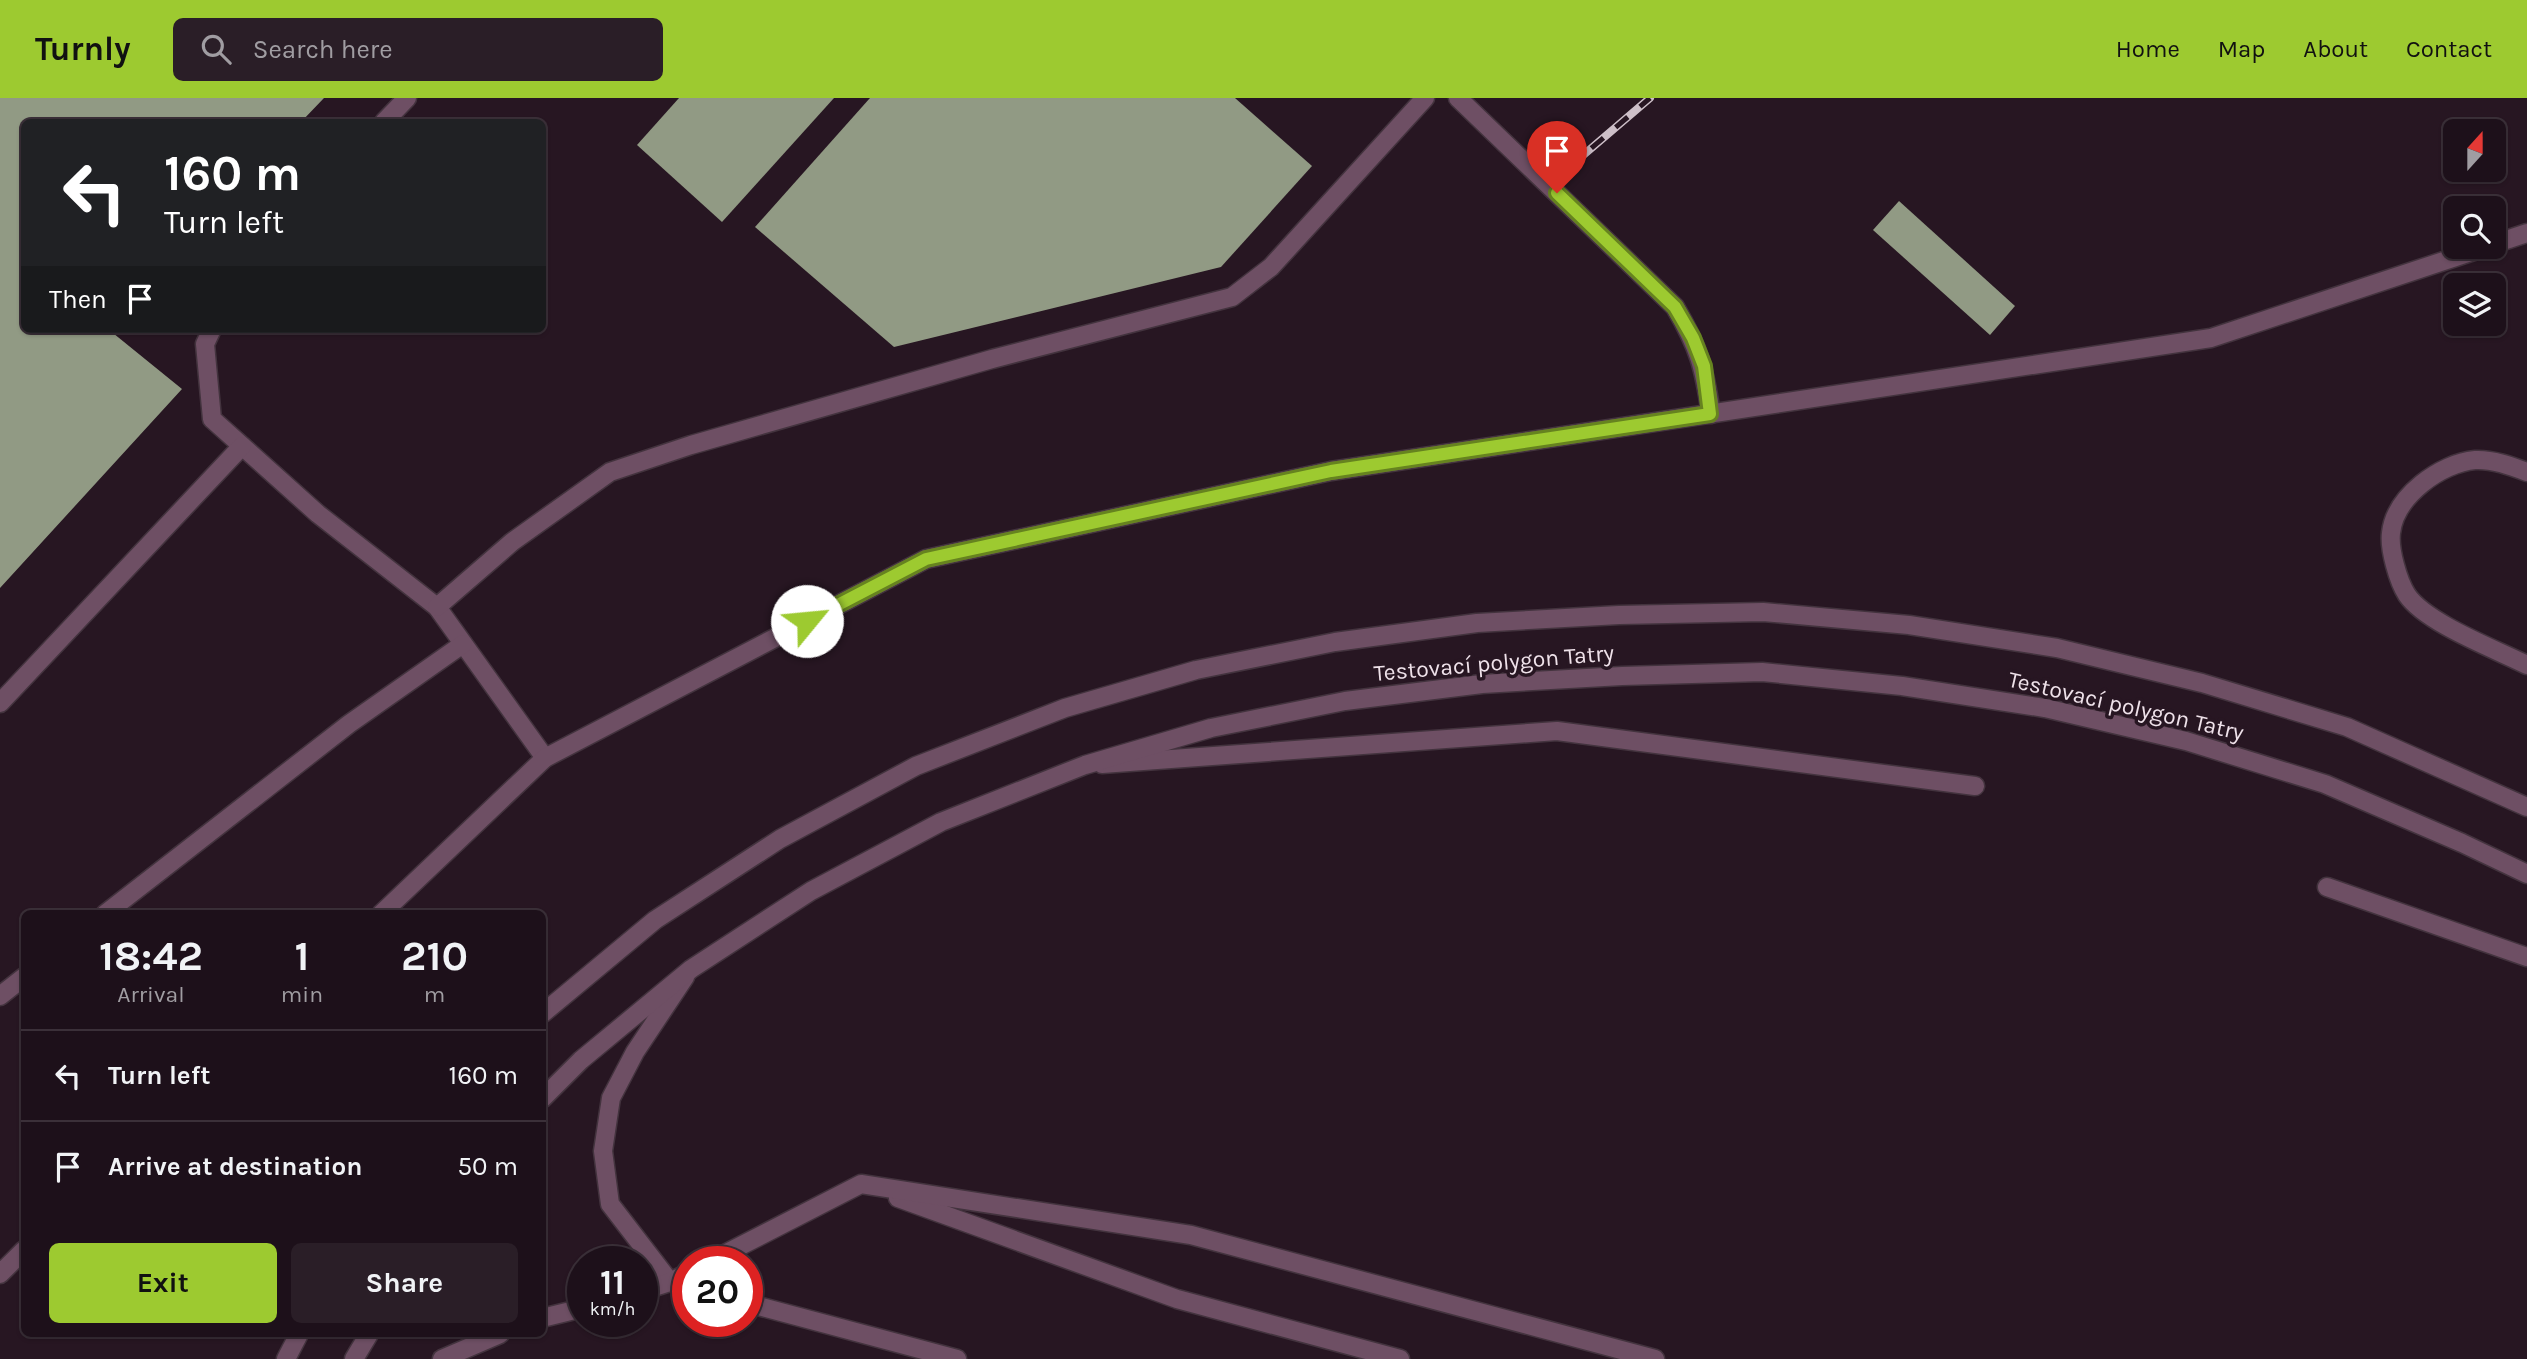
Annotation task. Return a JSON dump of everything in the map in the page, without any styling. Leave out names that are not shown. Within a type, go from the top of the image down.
[{"type":"street","points":[[387,119],[407,98]]},
{"type":"street","points":[[437,607],[512,542],[610,472],[691,445],[992,359],[1232,297],[1271,267],[1425,98]]},
{"type":"street","points":[[1458,98],[1675,307],[1693,338],[1704,366],[1710,414]]},
{"type":"street","points":[[2506,240],[2527,233]]},
{"type":"street","points":[[385,910],[545,758],[926,559],[1331,471],[2210,338],[2450,259]]},
{"type":"street","points":[[210,333],[205,344],[212,419],[318,514],[437,607],[545,758]]},
{"type":"street","points":[[0,703],[242,446]]},
{"type":"street","points":[[2527,472],[2505,464],[2477,460],[2448,466],[2423,482],[2401,508],[2391,533],[2396,570],[2407,595],[2430,616],[2527,665]]},
{"type":"street","points":[[546,1011],[655,920],[780,839],[916,766],[1065,708],[1196,670],[1335,642],[1477,624],[1619,615],[1763,612],[1909,625],[2057,648],[2202,683],[2347,727],[2527,807]]},
{"type":"street","points":[[109,910],[349,724],[463,644]]},
{"type":"street","name":"Testovací polygon Tatry","points":[[546,1095],[581,1060],[691,969],[811,891],[941,822],[1085,765],[1211,728],[1345,701],[1482,684],[1762,672],[1902,686],[2045,708],[2186,741],[2325,784],[2527,874]]},
{"type":"street","points":[[1085,765],[1557,731],[1975,786]]},
{"type":"street","points":[[2327,887],[2527,957]]},
{"type":"street","points":[[658,1286],[670,1282],[610,1204],[603,1151],[611,1098],[635,1052],[691,969]]},
{"type":"street","points":[[0,996],[21,979]]},
{"type":"street","points":[[860,1184],[1177,1300],[1400,1359]]},
{"type":"street","points":[[740,1246],[860,1184],[1191,1235],[1655,1359]]},
{"type":"street","points":[[0,1274],[21,1253]]},
{"type":"street","points":[[763,1307],[957,1359]]},
{"type":"street","points":[[546,1317],[567,1312]]},
{"type":"street","points":[[286,1359],[297,1337]]},
{"type":"street","points":[[354,1359],[367,1337]]},
{"type":"street","points":[[442,1359],[493,1337]]},
{"type":"building","points":[[0,98],[324,98],[304,119],[21,119],[21,333],[113,333],[182,389],[0,588]]},
{"type":"building","points":[[679,98],[834,98],[722,222],[637,145]]},
{"type":"building","points":[[870,98],[1235,98],[1312,166],[1221,267],[894,347],[755,227]]},
{"type":"building","points":[[1899,201],[2015,306],[1990,335],[1873,230]]},
{"type":"railway","points":[[1567,169],[1650,98]]},
{"type":"route","points":[[807,621],[926,559],[1331,471],[1710,414],[1704,366],[1693,338],[1675,307],[1557,193]]}]
